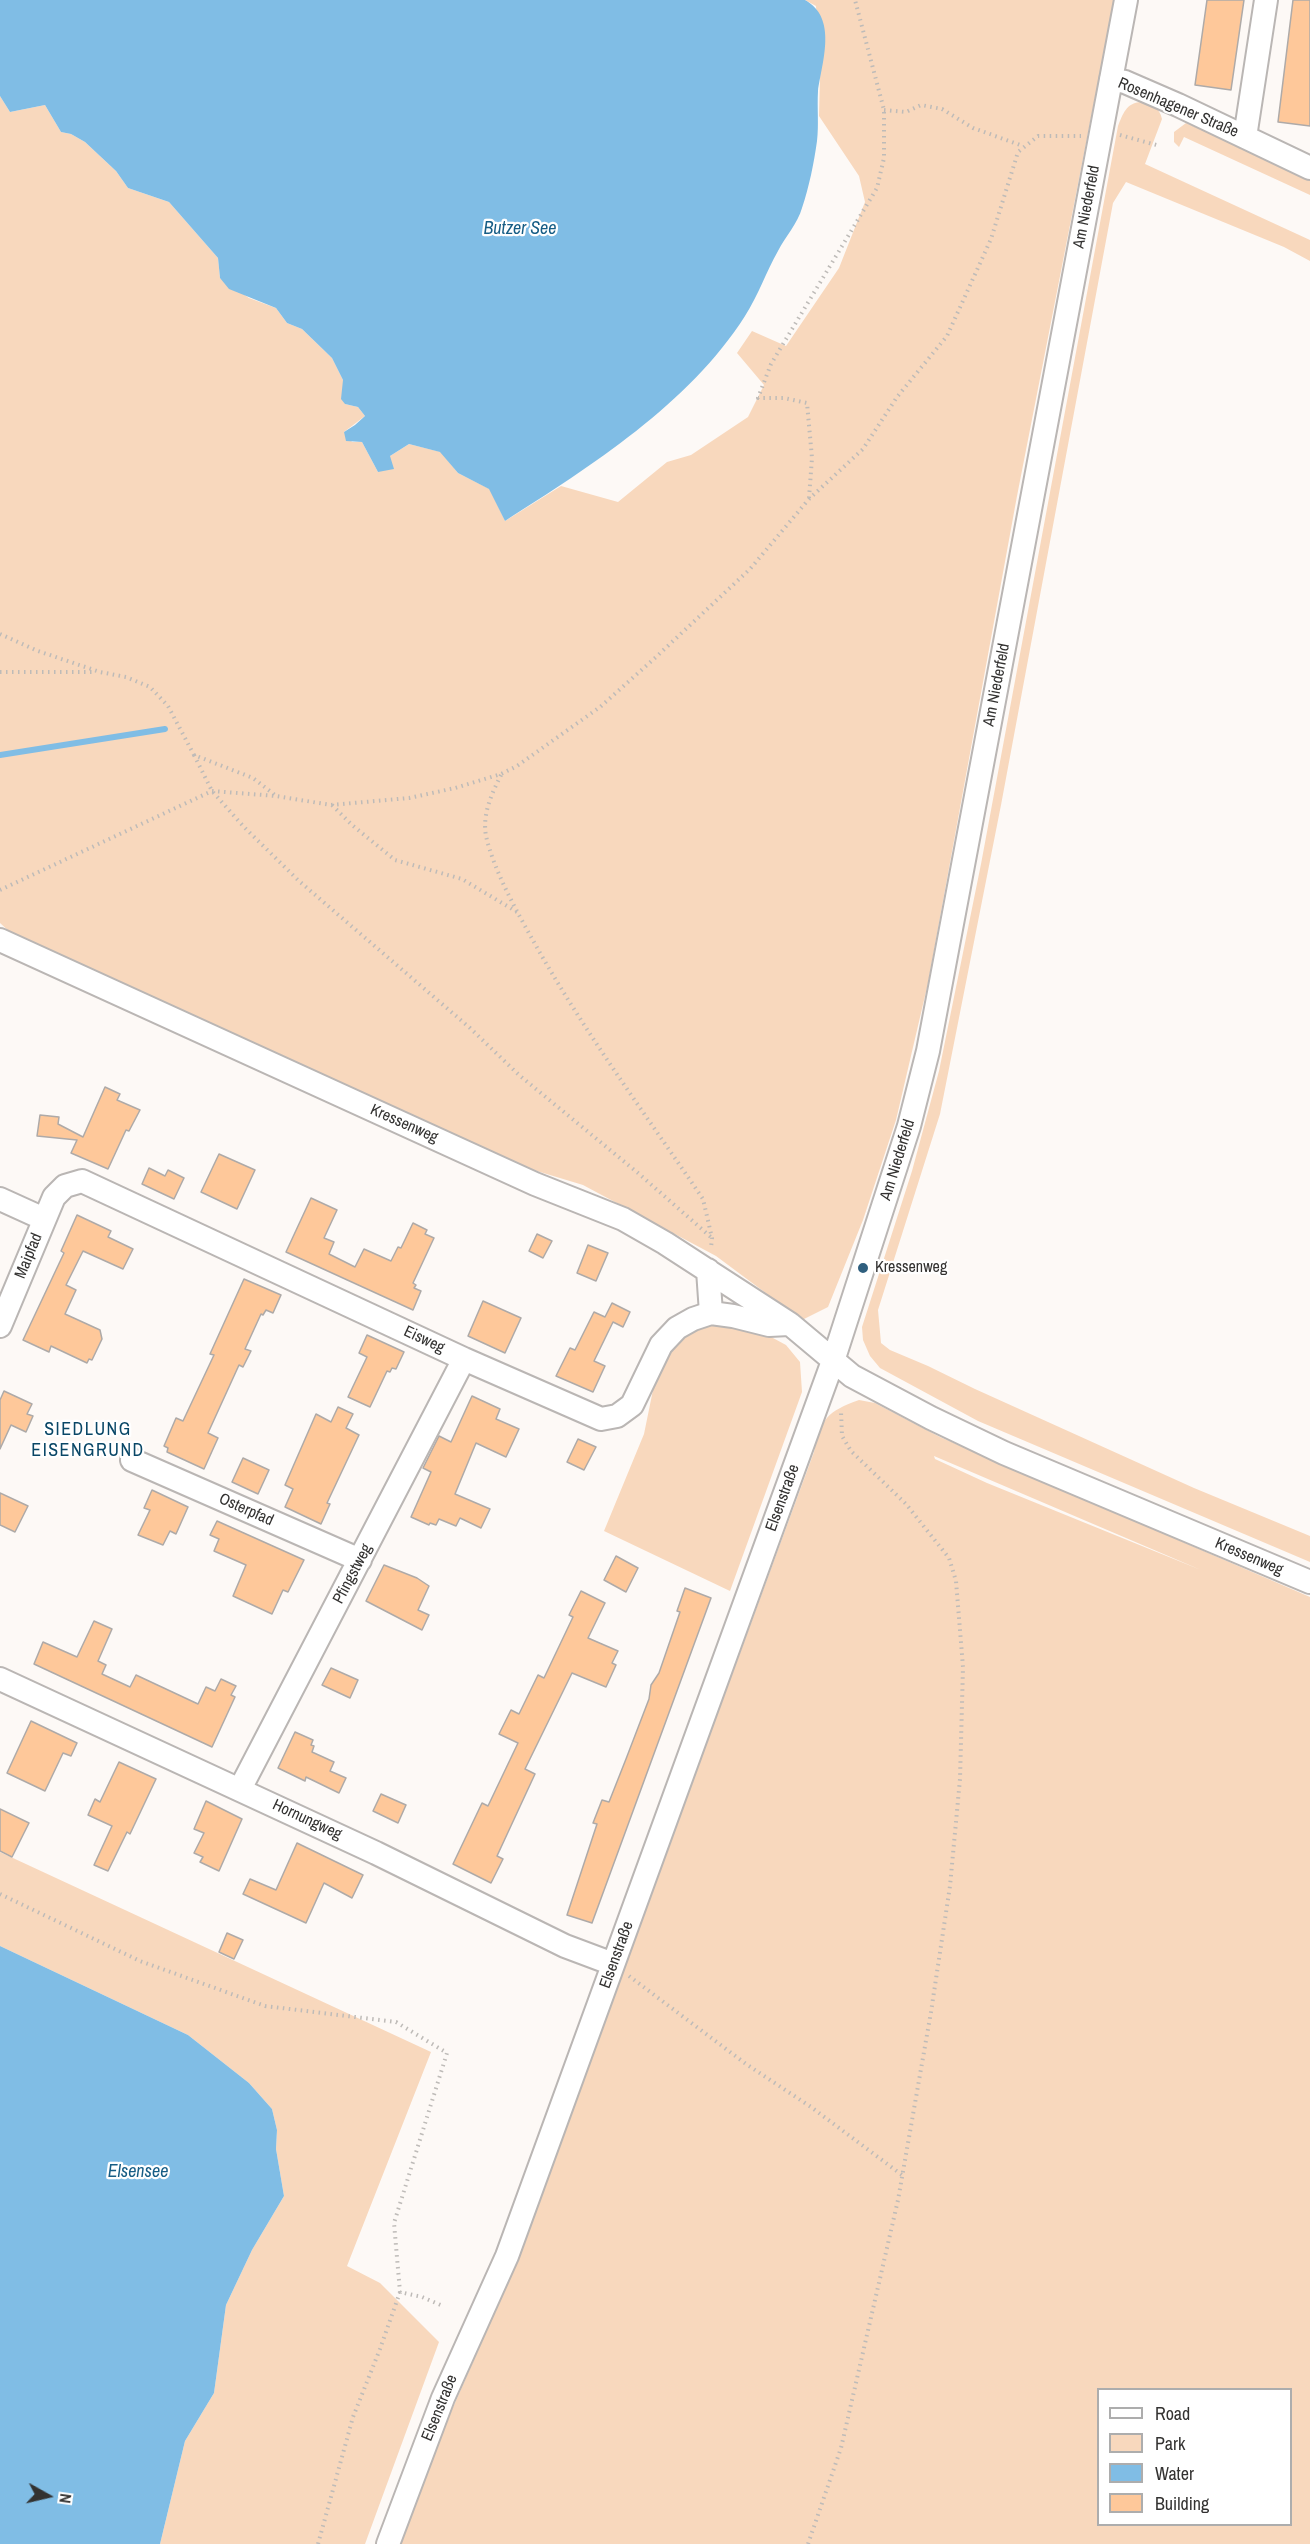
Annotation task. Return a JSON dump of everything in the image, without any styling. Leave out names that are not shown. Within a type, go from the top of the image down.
[{"type":"street","name":"Am Niederfeld","points":[[833,1361],[909,1126],[928,1051],[1126,0]]},
{"type":"street","name":"Rosenhagener Straße","points":[[1245,137],[1266,0]]},
{"type":"street","name":"Rosenhagener Straße","points":[[1111,79],[1125,82],[1310,168]]},
{"type":"street","name":"Kressenweg","points":[[0,940],[535,1184],[623,1219],[708,1270],[790,1324],[833,1361],[863,1382],[931,1418],[1004,1453],[1310,1582]]},
{"type":"street","name":"Eisweg","points":[[44,1219],[54,1197],[65,1186],[82,1181],[464,1359],[602,1419],[617,1416],[632,1404],[661,1345],[677,1328],[711,1313]]},
{"type":"street","points":[[0,1199],[44,1219]]},
{"type":"street","name":"Maipfad","points":[[0,1326],[44,1219]]},
{"type":"street","points":[[708,1270],[711,1313],[769,1325],[790,1324]]},
{"type":"street","name":"Pfingstweg","points":[[240,1789],[464,1359]]},
{"type":"street","name":"Elsenstraße","points":[[388,2544],[443,2398],[507,2256],[833,1361]]},
{"type":"street","name":"Osterpfad","points":[[132,1460],[360,1560]]},
{"type":"street","name":"Hornungweg","points":[[0,1679],[240,1789],[565,1946],[613,1964]]},
{"type":"path","points":[[809,499],[812,458],[807,403],[784,398],[758,398],[771,364],[877,188],[884,158],[884,110],[855,0]]},
{"type":"path","points":[[884,110],[906,112],[921,105],[942,110],[974,128],[1024,146]]},
{"type":"path","points":[[0,890],[212,791],[276,796],[332,805],[409,798],[455,788],[501,774],[518,766],[600,707],[656,657],[750,569],[809,499],[863,449],[897,397],[947,336],[991,239],[1018,152],[1024,146],[1038,136],[1090,136],[1101,131],[1160,146]]},
{"type":"path","points":[[0,634],[38,651],[100,672],[126,677],[150,687],[168,706],[212,791],[243,827],[299,881],[470,1028],[519,1075],[638,1173],[712,1238]]},
{"type":"path","points":[[0,672],[100,672]]},
{"type":"path","points":[[194,755],[253,778],[276,796]]},
{"type":"path","points":[[501,774],[490,796],[486,836],[509,898],[566,999],[703,1199],[712,1238],[708,1270]]},
{"type":"path","points":[[332,805],[352,825],[396,860],[462,879],[489,893],[518,913]]},
{"type":"path","points":[[808,2544],[841,2448],[902,2175],[932,2012],[950,1886],[960,1779],[963,1666],[956,1581],[949,1558],[906,1504],[851,1451],[842,1436],[841,1411]]},
{"type":"path","points":[[0,1894],[140,1961],[266,2006],[396,2022],[447,2053],[394,2223],[400,2292],[353,2417],[318,2544]]},
{"type":"path","points":[[613,1964],[746,2064],[811,2107],[902,2175]]},
{"type":"path","points":[[400,2292],[422,2297],[443,2306]]},
{"type":"green space","points":[[805,0],[1114,0],[1017,496],[928,983],[896,1120],[863,1220],[828,1307],[802,1320],[716,1256],[583,1185],[507,1162],[12,934],[0,923],[0,96],[10,112],[45,105],[61,132],[71,134],[85,142],[116,171],[128,188],[169,202],[218,258],[220,278],[249,298],[276,308],[287,323],[302,329],[332,358],[343,380],[345,404],[358,407],[365,416],[344,432],[352,442],[362,442],[378,472],[390,456],[409,444],[441,452],[458,473],[490,489],[505,521],[561,486],[618,502],[667,462],[691,455],[748,417],[764,385],[737,353],[752,331],[786,346],[839,268],[865,202],[859,176],[819,116],[820,77],[816,6]]},
{"type":"green space","points":[[1141,102],[1154,106],[1162,119],[1145,164],[1310,240],[1310,261],[1284,247],[1126,182],[1113,203],[1001,805],[940,1114],[878,1310],[881,1343],[890,1350],[1194,1488],[1310,1536],[1310,1562],[978,1421],[880,1368],[870,1356],[863,1340],[862,1327],[912,1171],[939,1071],[981,864],[1118,126],[1128,107]]},
{"type":"green space","points":[[1186,123],[1310,178],[1310,195],[1184,137],[1179,147],[1174,142],[1174,132]]},
{"type":"green space","points":[[706,1324],[728,1324],[760,1331],[786,1345],[800,1362],[802,1392],[730,1591],[604,1531],[644,1434],[654,1385],[668,1350],[685,1332]]},
{"type":"green space","points":[[859,1400],[875,1403],[940,1437],[1310,1597],[1310,2544],[400,2544],[451,2412],[509,2280],[814,1452],[819,1432],[827,1418],[840,1408]],"holes":[[[934,1456],[1201,1570],[987,1483],[935,1459]]]},
{"type":"green space","points":[[0,1852],[431,2052],[347,2266],[380,2283],[439,2342],[365,2544],[160,2544],[185,2441],[214,2393],[226,2305],[252,2250],[284,2196],[276,2149],[277,2130],[272,2109],[249,2083],[188,2035],[0,1946]]},
{"type":"water","name":"Butzer See","points":[[0,0],[805,0],[822,18],[825,29],[824,54],[818,91],[817,141],[811,175],[800,214],[774,259],[750,308],[722,348],[667,405],[636,431],[571,478],[505,521],[489,489],[458,473],[440,452],[409,444],[390,456],[394,469],[378,472],[362,442],[346,441],[344,432],[365,416],[358,407],[345,404],[341,399],[343,380],[332,358],[302,329],[287,323],[276,308],[229,289],[220,278],[218,258],[169,202],[128,188],[116,171],[85,142],[71,134],[61,132],[45,105],[10,112],[0,96]]},
{"type":"water","name":"Elsensee","points":[[0,1946],[188,2035],[249,2083],[272,2109],[277,2130],[276,2149],[284,2196],[252,2250],[226,2305],[214,2393],[185,2441],[160,2544],[0,2544]]},
{"type":"building","points":[[1207,0],[1244,0],[1231,90],[1195,85]]},
{"type":"building","points":[[1293,0],[1310,0],[1310,126],[1278,122]]},
{"type":"building","points":[[105,1087],[120,1094],[117,1100],[140,1110],[129,1131],[126,1130],[108,1169],[71,1153],[77,1140],[37,1136],[40,1115],[59,1117],[58,1124],[83,1137]]},
{"type":"building","points":[[219,1154],[255,1170],[237,1209],[201,1192]]},
{"type":"building","points":[[149,1168],[165,1176],[168,1170],[184,1178],[174,1199],[142,1184]]},
{"type":"building","points":[[311,1198],[337,1210],[324,1238],[334,1242],[329,1254],[355,1267],[364,1249],[391,1261],[398,1247],[401,1248],[413,1223],[427,1230],[425,1234],[434,1238],[413,1283],[416,1285],[414,1288],[421,1291],[413,1310],[286,1252]]},
{"type":"building","points":[[77,1215],[111,1231],[108,1237],[133,1249],[123,1269],[83,1251],[66,1285],[76,1290],[65,1314],[100,1330],[102,1339],[92,1360],[89,1359],[87,1363],[51,1346],[49,1352],[23,1340],[64,1253],[61,1251]]},
{"type":"building","points":[[537,1234],[552,1241],[543,1258],[529,1251]]},
{"type":"building","points":[[588,1245],[608,1253],[596,1281],[577,1273]]},
{"type":"building","points":[[244,1279],[281,1295],[273,1313],[266,1310],[263,1315],[261,1314],[245,1349],[251,1351],[243,1367],[239,1365],[208,1433],[218,1438],[204,1469],[167,1452],[168,1448],[164,1446],[176,1418],[183,1421],[214,1355],[210,1354]]},
{"type":"building","points":[[483,1301],[521,1318],[505,1353],[468,1336]]},
{"type":"building","points":[[612,1303],[630,1312],[623,1327],[613,1322],[594,1361],[605,1366],[593,1392],[556,1376],[570,1348],[575,1350],[594,1312],[605,1317]]},
{"type":"building","points":[[367,1335],[404,1352],[396,1369],[392,1368],[390,1372],[387,1371],[370,1407],[348,1397],[367,1357],[359,1353]]},
{"type":"building","points":[[4,1391],[32,1404],[27,1414],[33,1416],[26,1432],[11,1425],[0,1449],[0,1400]]},
{"type":"building","points":[[472,1396],[500,1409],[496,1419],[519,1429],[506,1457],[476,1443],[455,1494],[490,1509],[481,1528],[460,1518],[456,1526],[439,1519],[436,1525],[430,1523],[429,1525],[411,1517],[431,1472],[423,1468],[439,1436],[451,1442]]},
{"type":"building","points":[[338,1407],[353,1414],[346,1428],[359,1435],[327,1503],[330,1504],[321,1524],[285,1507],[293,1489],[285,1485],[316,1414],[331,1422]]},
{"type":"building","points":[[578,1439],[596,1447],[584,1470],[567,1462]]},
{"type":"building","points":[[243,1458],[269,1470],[258,1494],[232,1482]]},
{"type":"building","points":[[152,1490],[188,1507],[176,1534],[170,1531],[163,1545],[138,1535],[150,1510],[144,1508]]},
{"type":"building","points":[[0,1493],[28,1506],[15,1532],[0,1525]]},
{"type":"building","points":[[217,1521],[304,1560],[288,1592],[283,1590],[272,1614],[233,1596],[246,1565],[214,1551],[219,1539],[210,1535]]},
{"type":"building","points":[[616,1556],[638,1568],[626,1592],[604,1580]]},
{"type":"building","points":[[384,1565],[417,1578],[429,1586],[418,1610],[429,1615],[422,1630],[366,1601]]},
{"type":"building","points":[[685,1588],[711,1598],[592,1923],[567,1915],[597,1824],[593,1823],[602,1800],[609,1802],[626,1759],[649,1699],[651,1685],[659,1673],[680,1612],[677,1611]]},
{"type":"building","points":[[581,1591],[605,1603],[588,1638],[618,1651],[612,1663],[616,1665],[606,1687],[572,1673],[525,1769],[535,1774],[497,1856],[503,1859],[491,1883],[453,1864],[482,1803],[488,1806],[518,1743],[499,1734],[511,1710],[519,1714],[538,1675],[544,1678],[573,1617],[569,1615]]},
{"type":"building","points":[[94,1621],[112,1629],[98,1661],[106,1665],[102,1674],[130,1687],[136,1675],[198,1704],[206,1687],[215,1691],[221,1679],[236,1686],[231,1695],[235,1697],[212,1747],[34,1664],[43,1642],[77,1657]]},
{"type":"building","points":[[331,1668],[358,1680],[350,1698],[322,1685]]},
{"type":"building","points":[[31,1721],[77,1743],[71,1756],[63,1753],[45,1791],[7,1773]]},
{"type":"building","points":[[295,1732],[313,1740],[312,1752],[334,1762],[330,1771],[346,1778],[339,1793],[306,1777],[305,1781],[278,1768]]},
{"type":"building","points":[[119,1762],[156,1779],[130,1834],[127,1832],[108,1871],[94,1865],[112,1826],[88,1815],[95,1799],[100,1802]]},
{"type":"building","points":[[381,1794],[406,1805],[398,1823],[373,1811]]},
{"type":"building","points":[[206,1801],[242,1819],[219,1871],[200,1862],[203,1857],[194,1853],[204,1833],[194,1829]]},
{"type":"building","points":[[0,1809],[29,1823],[12,1857],[0,1851]]},
{"type":"building","points":[[297,1843],[363,1875],[352,1898],[324,1883],[306,1923],[243,1894],[250,1879],[276,1890]]},
{"type":"building","points":[[227,1933],[243,1940],[234,1959],[219,1952]]},
{"type":"waterway","points":[[0,755],[165,729]]},
{"type":"place","name":"Kressenweg","points":[[863,1268]]},
{"type":"district","name":"SIEDLUNG EISENGRUND","points":[[88,1440]]}]
